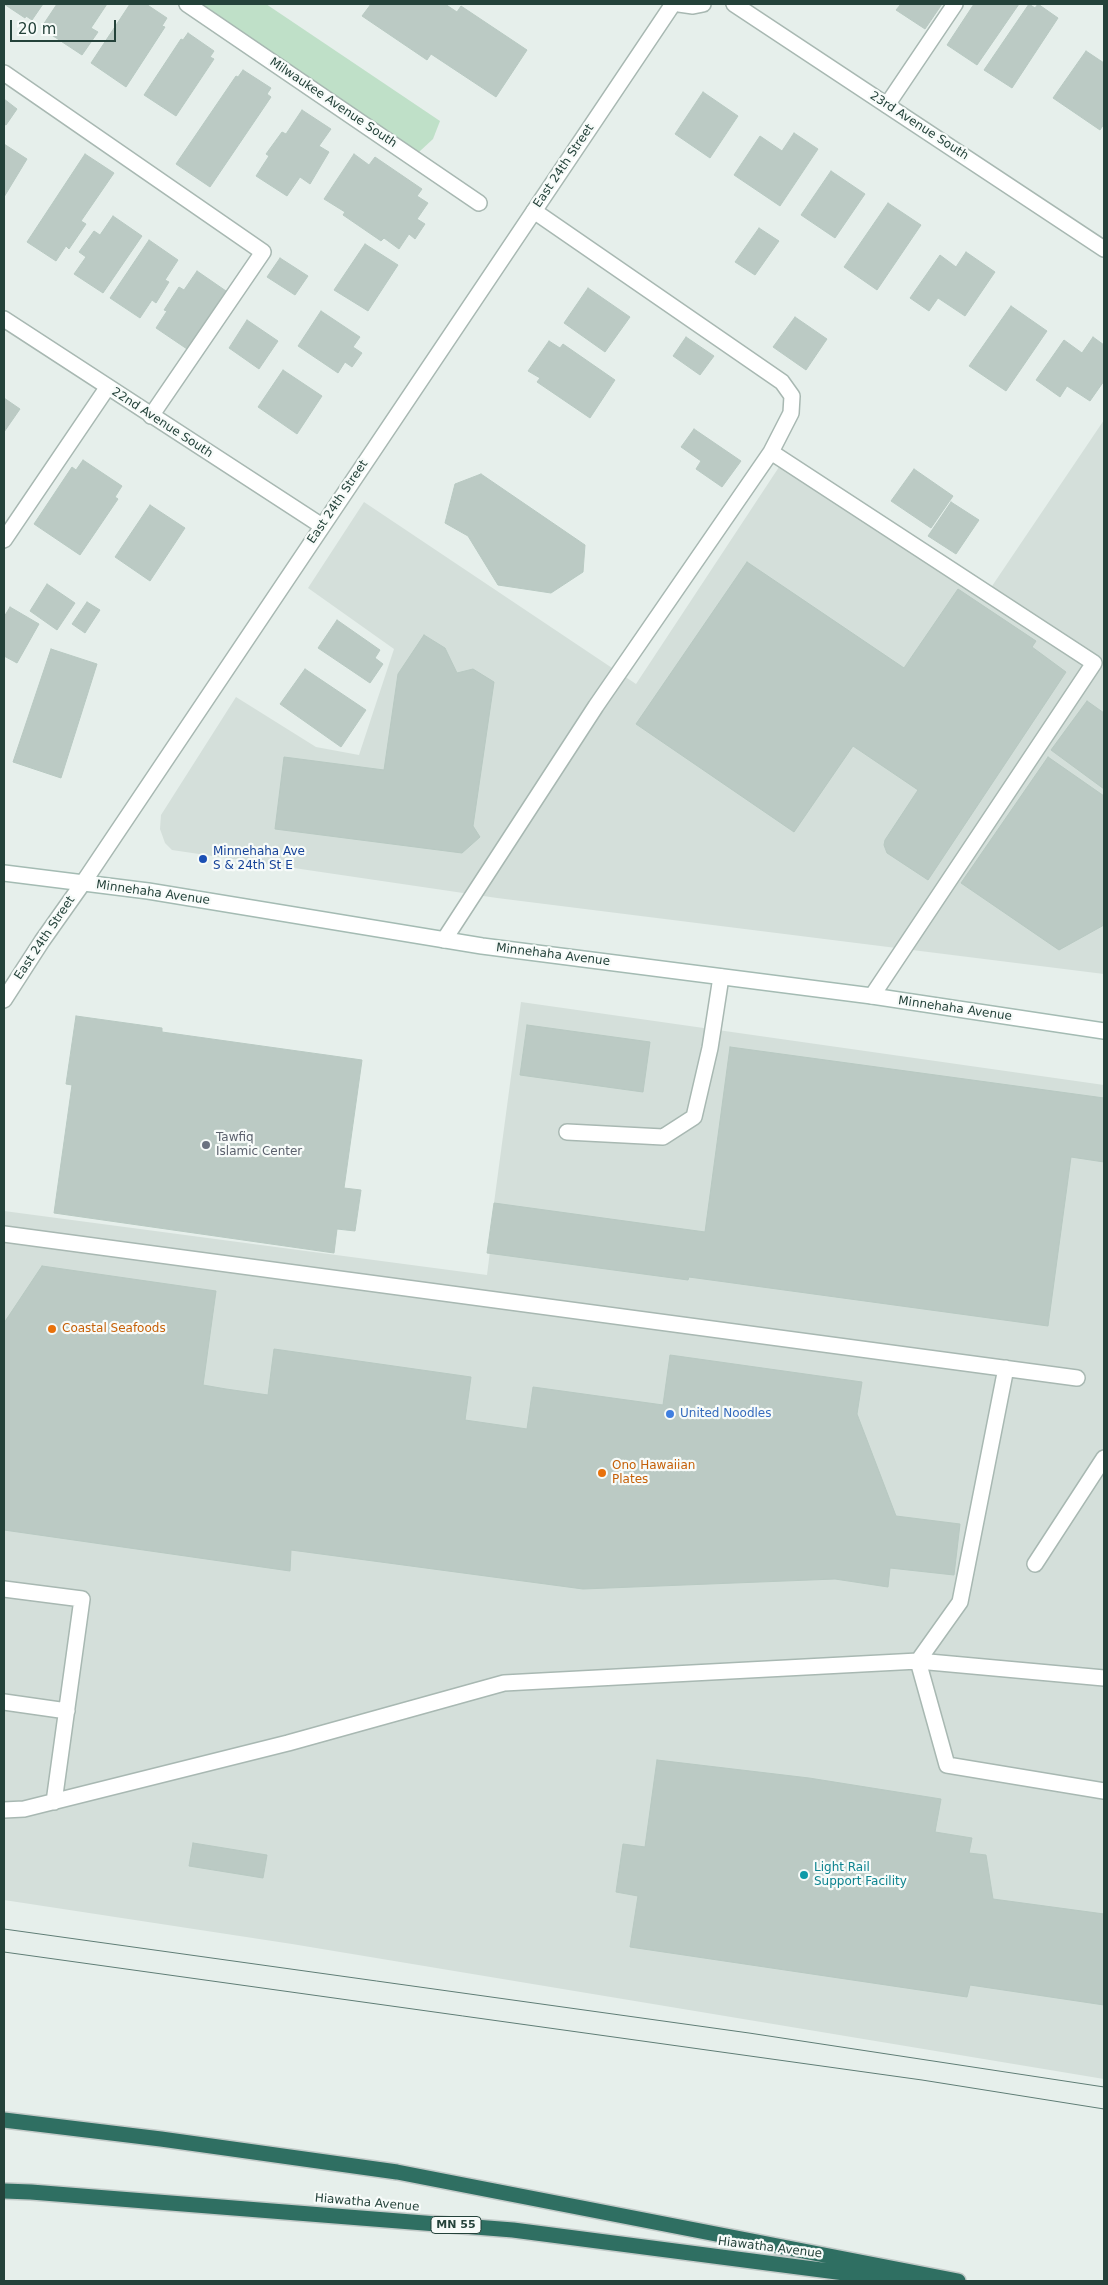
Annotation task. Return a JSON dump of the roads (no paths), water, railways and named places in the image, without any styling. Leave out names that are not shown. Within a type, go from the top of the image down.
[{"type":"highway","points":[[4,2120],[161,2139],[397,2172],[958,2281]]},
{"type":"highway","name":"Hiawatha Avenue","points":[[4,2192],[31,2192],[513,2230],[906,2281]]},
{"type":"street","name":"Milwaukee Avenue South","points":[[187,4],[479,203]]},
{"type":"street","name":"East 24th Street","points":[[4,1000],[673,4]]},
{"type":"street","points":[[679,4],[693,6],[703,4]]},
{"type":"street","name":"23rd Avenue South","points":[[734,4],[1104,249]]},
{"type":"street","points":[[887,106],[955,4]]},
{"type":"street","points":[[4,73],[263,252],[151,416]]},
{"type":"street","points":[[444,940],[596,706],[771,452],[791,413],[792,396],[782,382],[534,211]]},
{"type":"street","name":"22nd Avenue South","points":[[4,319],[107,388],[322,526]]},
{"type":"street","points":[[4,540],[107,388]]},
{"type":"street","points":[[771,452],[1094,663],[872,996]]},
{"type":"street","name":"Minnehaha Avenue","points":[[4,873],[148,891],[444,940],[872,996],[1104,1031]]},
{"type":"street","points":[[567,1132],[663,1137],[694,1117],[710,1048],[721,977]]},
{"type":"street","points":[[4,1234],[1078,1378]]},
{"type":"street","points":[[918,1661],[960,1602],[1006,1368]]},
{"type":"street","points":[[1035,1564],[1104,1458]]},
{"type":"street","points":[[4,1589],[82,1599],[54,1802]]},
{"type":"street","points":[[918,1661],[947,1765],[1104,1791]]},
{"type":"street","points":[[4,1810],[24,1809],[54,1802],[288,1743],[504,1683],[918,1661],[1104,1678]]},
{"type":"street","points":[[4,1702],[67,1711]]},
{"type":"tram line","points":[[4,1929],[749,2033],[1104,2087]]},
{"type":"tram line","points":[[4,1952],[922,2080],[1104,2109]]},
{"type":"place","name":"Minnehaha Ave S & 24th St E","points":[[203,859]]},
{"type":"place","name":"Tawfiq Islamic Center","points":[[206,1145]]},
{"type":"place","name":"Coastal Seafoods","points":[[52,1329]]},
{"type":"place","name":"United Noodles","points":[[670,1414]]},
{"type":"place","name":"Ono Hawaiian Plates","points":[[602,1473]]},
{"type":"place","name":"Light Rail Support Facility","points":[[804,1875]]}]
